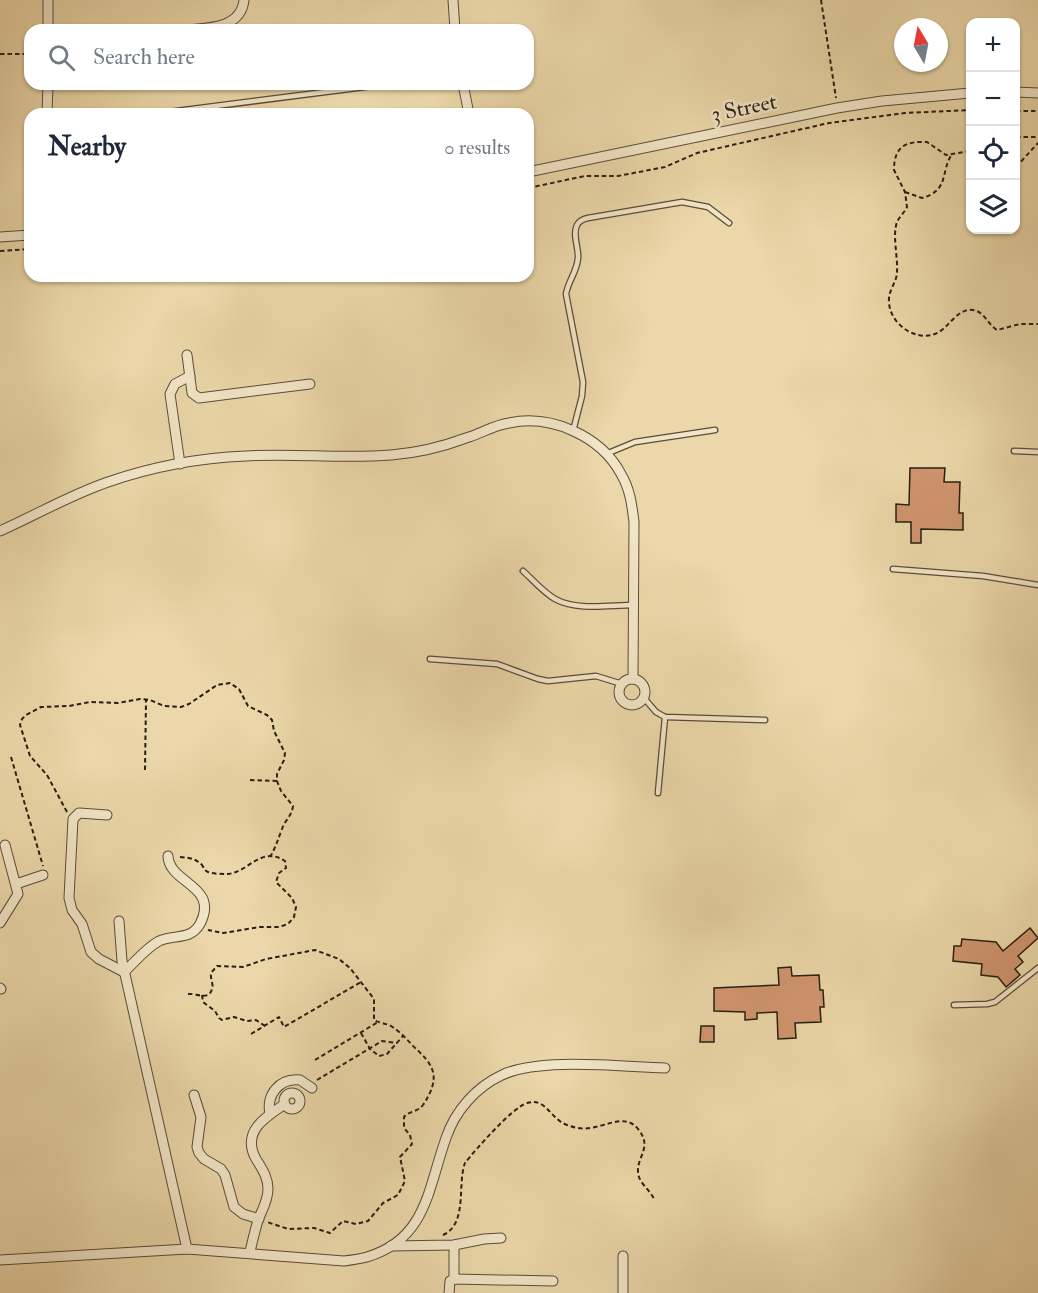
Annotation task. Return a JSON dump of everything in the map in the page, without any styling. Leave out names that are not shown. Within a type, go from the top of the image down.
[{"type":"street","points":[[48,0],[48,24]]},
{"type":"street","points":[[227,24],[237,16],[244,0]]},
{"type":"street","points":[[453,0],[455,24]]},
{"type":"street","points":[[47,108],[48,90]]},
{"type":"street","points":[[464,90],[468,108]]},
{"type":"street","points":[[1020,92],[1038,93]]},
{"type":"street","name":"3 Street","points":[[534,171],[837,108],[882,101],[966,93]]},
{"type":"street","points":[[0,237],[24,235]]},
{"type":"street","points":[[187,355],[192,393],[199,398],[310,384]]},
{"type":"street","points":[[180,464],[170,394],[175,384],[190,376]]},
{"type":"street","points":[[0,531],[107,482],[144,471],[245,456],[394,455],[443,446],[508,423],[541,422],[573,431],[591,441],[606,454],[621,474],[631,497],[634,522],[633,679]]},
{"type":"street","points":[[633,679],[644,685],[644,698],[638,703],[626,703],[619,692],[625,681],[633,679]]},
{"type":"street","points":[[107,815],[79,813],[74,816],[70,904],[82,924],[91,952],[99,959],[124,972]]},
{"type":"street","points":[[0,923],[17,898],[18,891],[5,845]]},
{"type":"street","points":[[124,972],[152,946],[169,938],[187,936],[194,932],[203,916],[204,906],[196,887],[172,870],[168,864],[168,856]]},
{"type":"street","points":[[16,884],[42,874]]},
{"type":"street","points":[[119,921],[119,940],[124,972],[187,1249]]},
{"type":"street","points":[[0,1260],[187,1249],[250,1252],[344,1261],[367,1257],[391,1246],[406,1234],[421,1216],[430,1195],[446,1136],[459,1111],[478,1090],[502,1075],[530,1066],[665,1068]]},
{"type":"street","points":[[270,1114],[269,1099],[278,1087],[294,1079],[312,1086]]},
{"type":"street","points":[[250,1252],[267,1200],[268,1190],[264,1171],[254,1155],[253,1136],[262,1119],[285,1104],[290,1109],[297,1108],[300,1102],[299,1096],[312,1086]]},
{"type":"street","points":[[194,1095],[201,1117],[197,1147],[199,1154],[221,1169],[225,1175],[234,1208],[243,1214],[259,1219]]},
{"type":"street","points":[[391,1246],[454,1245],[501,1238]]},
{"type":"street","points":[[454,1245],[454,1279]]},
{"type":"street","points":[[623,1256],[623,1293]]},
{"type":"street","points":[[449,1293],[450,1281],[454,1279],[553,1281]]},
{"type":"lane","points":[[200,108],[340,90]]},
{"type":"lane","points":[[573,431],[582,396],[583,382],[566,294],[578,260],[575,229],[578,224],[588,218],[682,202],[708,207],[729,223]]},
{"type":"lane","points":[[606,454],[635,442],[715,430]]},
{"type":"lane","points":[[1014,451],[1038,452]]},
{"type":"lane","points":[[893,569],[969,575],[1038,585]]},
{"type":"lane","points":[[523,571],[544,590],[564,603],[634,605]]},
{"type":"lane","points":[[430,659],[497,664],[549,681],[596,676],[622,684]]},
{"type":"lane","points":[[644,698],[656,712],[665,717],[765,720]]},
{"type":"lane","points":[[658,794],[665,717]]},
{"type":"lane","points":[[954,1005],[994,1002],[1038,968]]},
{"type":"path","points":[[821,0],[837,108]]},
{"type":"path","points":[[0,54],[24,54]]},
{"type":"path","points":[[534,187],[585,176],[618,176],[656,169],[697,153],[830,123],[905,113],[966,110]]},
{"type":"path","points":[[1020,111],[1038,111]]},
{"type":"path","points":[[1020,137],[1038,137]]},
{"type":"path","points":[[966,152],[943,154],[927,142],[908,143],[901,146],[894,170],[905,192],[907,207],[896,225],[897,273],[889,301],[892,314],[901,327],[921,336],[942,331],[962,312],[971,310],[980,313],[997,330],[1020,324],[1038,324]]},
{"type":"path","points":[[1020,163],[1038,143]]},
{"type":"path","points":[[905,192],[922,198],[935,191],[945,179],[946,164],[952,154]]},
{"type":"path","points":[[0,251],[24,249]]},
{"type":"path","points":[[73,822],[55,794],[47,775],[30,756],[20,725],[22,719],[41,707],[69,706],[90,702],[118,703],[146,699],[164,706],[181,707],[217,685],[230,683],[235,685],[248,706],[273,720],[276,736],[285,753],[284,760],[276,774],[281,790],[293,806],[292,813],[281,829],[279,841],[270,857]]},
{"type":"path","points":[[145,770],[146,699]]},
{"type":"path","points":[[11,757],[42,860],[42,874]]},
{"type":"path","points":[[250,780],[277,781]]},
{"type":"path","points":[[168,856],[189,858],[200,863],[208,872],[227,874],[233,873],[252,861],[270,857],[282,858],[286,864],[286,868],[276,878],[279,886],[292,898],[296,907],[294,916],[288,924],[223,933],[214,933],[199,926]]},
{"type":"path","points":[[188,994],[209,994],[212,990],[211,973],[217,966],[243,967],[266,959],[310,950],[343,961],[374,999],[372,1017],[392,1027],[430,1062],[434,1077],[422,1106],[404,1117],[404,1128],[410,1135],[412,1144],[400,1157],[405,1180],[402,1191],[394,1199],[383,1203],[368,1221],[356,1224],[343,1221],[330,1233],[314,1227],[288,1229],[259,1219]]},
{"type":"path","points":[[251,1034],[279,1017],[284,1027],[361,982]]},
{"type":"path","points":[[202,995],[203,1002],[222,1020],[234,1017],[247,1021],[256,1020],[265,1026]]},
{"type":"path","points":[[315,1060],[378,1022]]},
{"type":"path","points":[[361,1033],[370,1049],[375,1054],[383,1056],[403,1036]]},
{"type":"path","points":[[312,1086],[382,1041],[397,1043]]},
{"type":"path","points":[[442,1235],[450,1232],[458,1218],[461,1173],[465,1163],[518,1106],[532,1102],[546,1107],[560,1122],[572,1127],[592,1129],[622,1120],[633,1124],[640,1131],[645,1146],[638,1168],[639,1177],[654,1199]]},
{"type":"building","points":[[910,468],[945,468],[944,482],[960,482],[959,513],[963,513],[963,530],[921,529],[921,543],[911,543],[911,522],[896,522],[896,504],[909,505]]},
{"type":"building","points":[[1030,928],[1038,938],[1018,956],[1023,962],[1015,969],[1020,975],[1006,987],[998,977],[981,975],[982,964],[953,961],[954,946],[961,946],[962,939],[996,942],[1003,951]]},
{"type":"building","points":[[791,967],[792,976],[819,975],[820,990],[823,990],[824,1007],[820,1007],[821,1022],[795,1023],[796,1038],[778,1039],[777,1012],[757,1013],[757,1019],[745,1020],[745,1012],[714,1011],[714,988],[779,985],[778,968]]},
{"type":"building","points":[[701,1026],[714,1026],[714,1042],[700,1042]]}]
